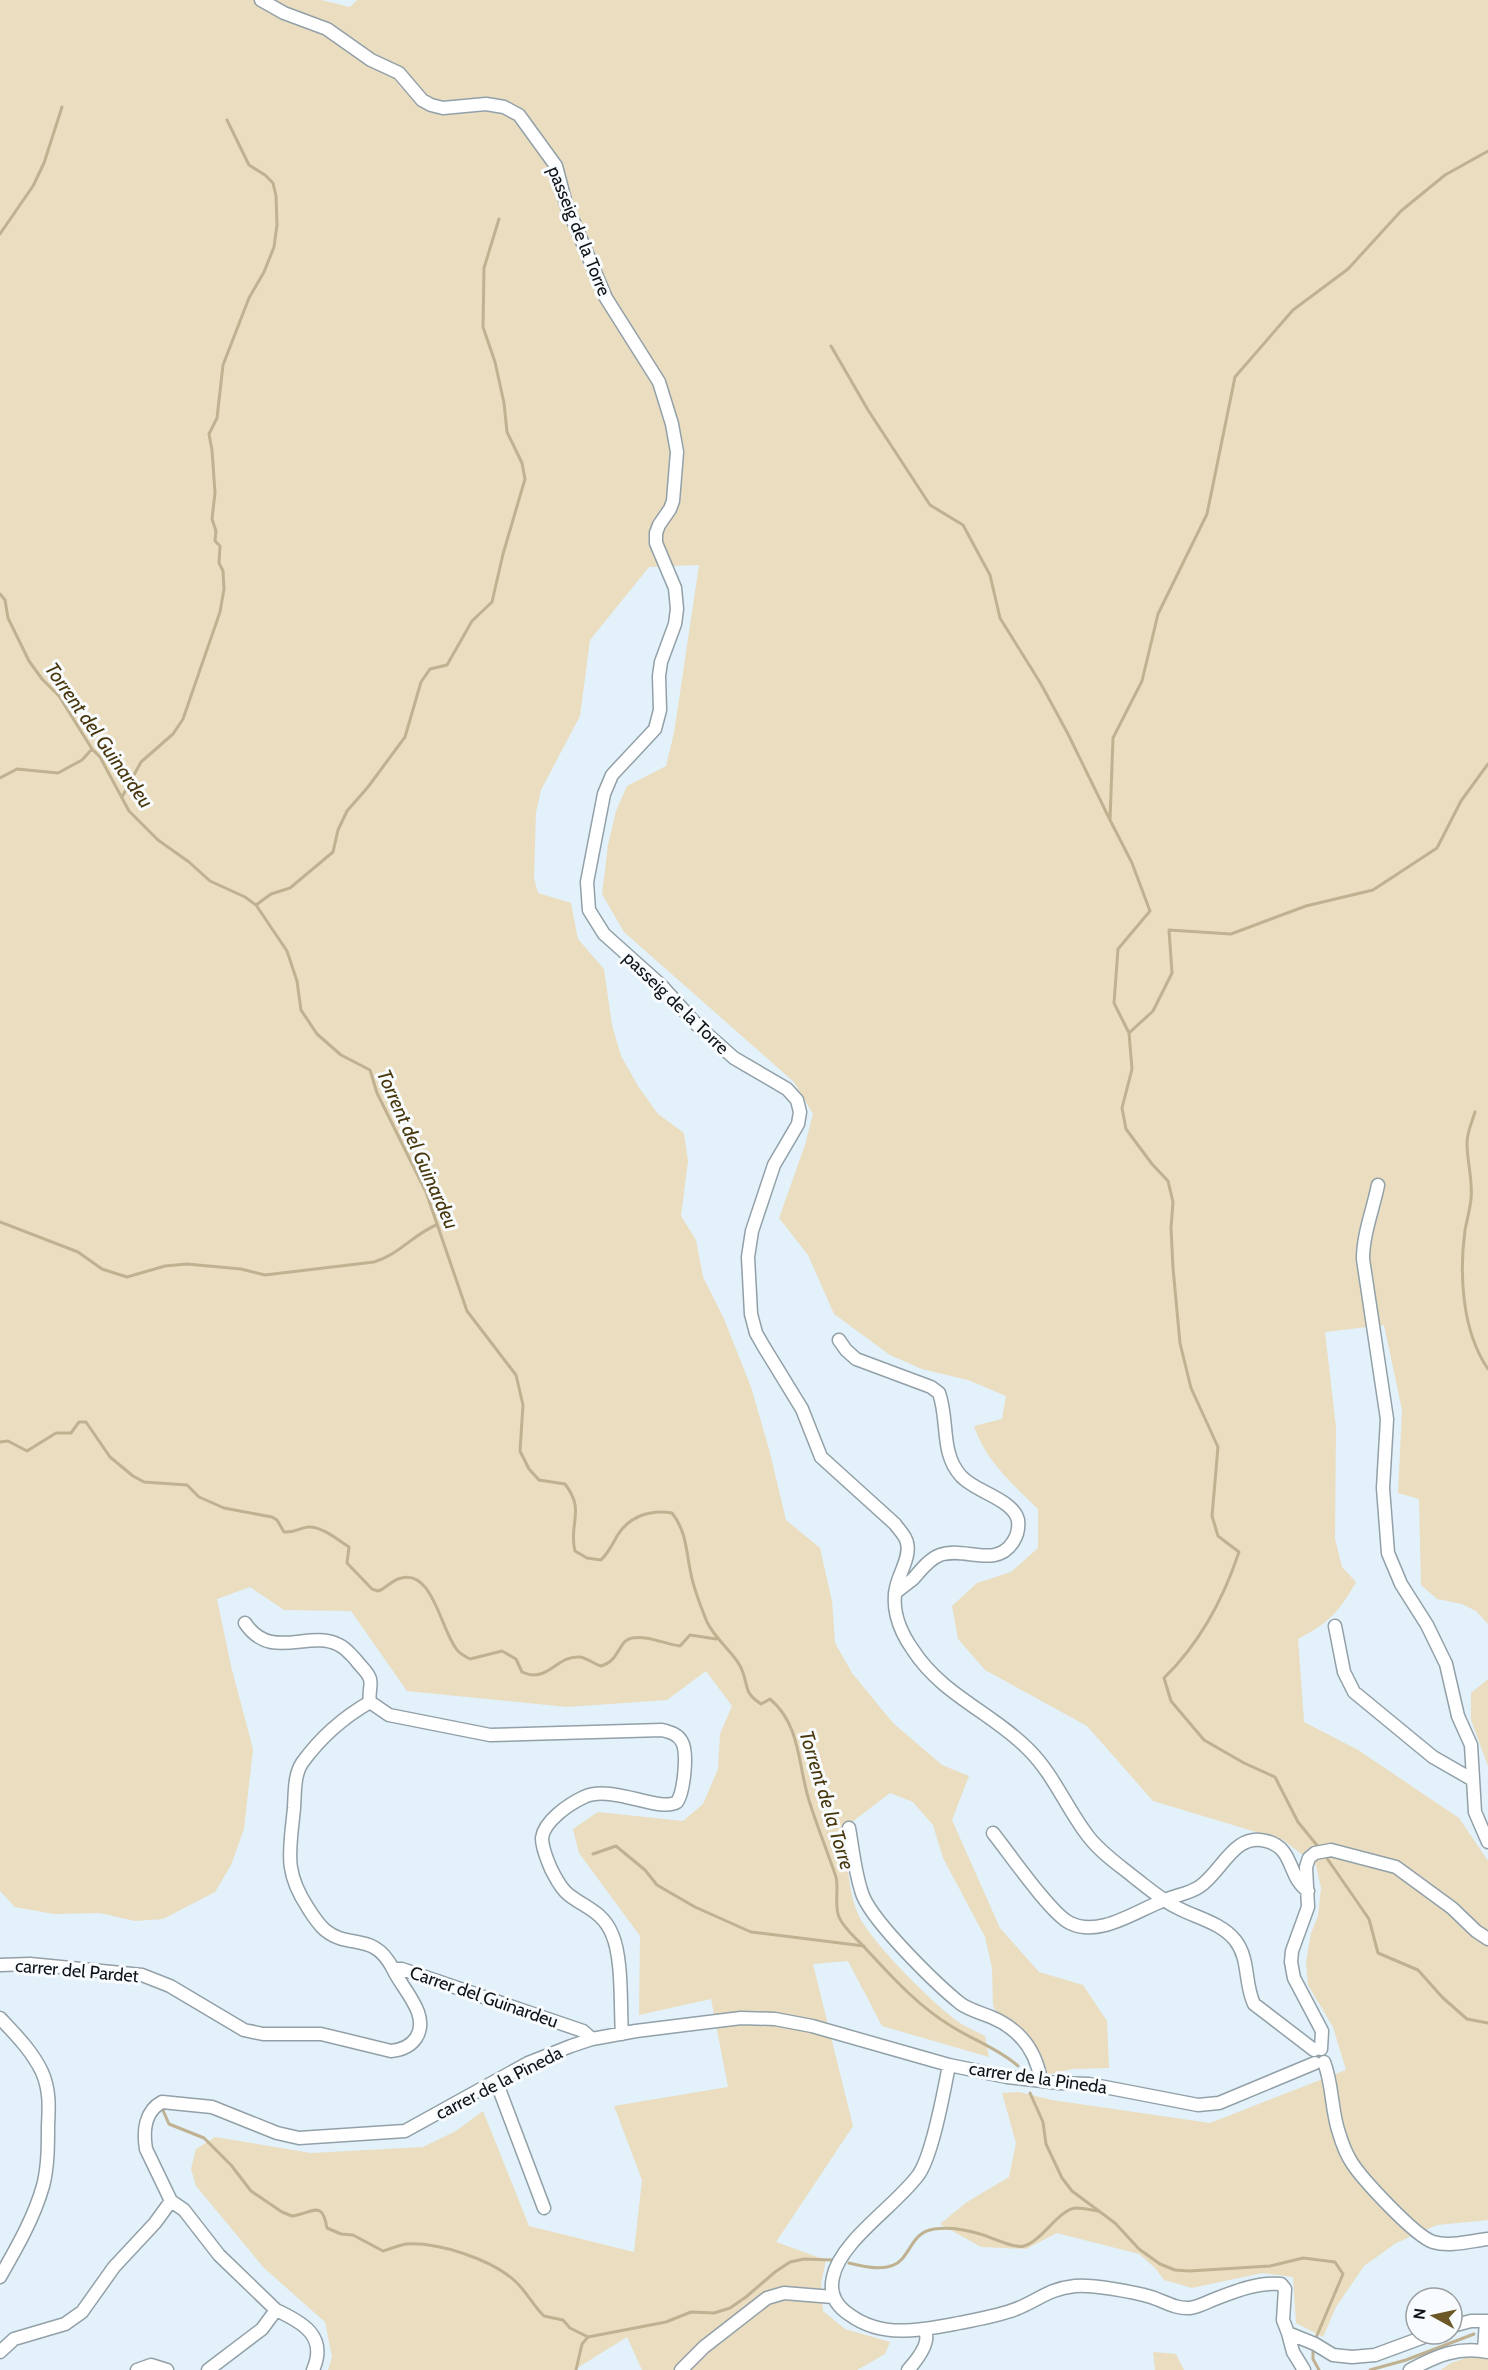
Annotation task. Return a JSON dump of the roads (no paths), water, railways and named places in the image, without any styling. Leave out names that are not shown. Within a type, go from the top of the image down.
[{"type":"street","name":"passeig de la Torre","points":[[261,0],[284,13],[327,29],[371,60],[399,73],[422,100],[430,105],[443,108],[486,104],[504,107],[519,115],[556,166],[566,204],[606,298],[648,363],[664,393],[676,452],[673,501],[656,533],[656,543],[678,600],[675,624],[661,662],[660,710],[655,729],[612,775],[604,794],[586,882],[589,910],[604,934],[661,985],[697,1025],[735,1058],[787,1089],[797,1100],[800,1112],[798,1124],[774,1166],[752,1231],[748,1257],[751,1314],[756,1333],[802,1409],[821,1457],[895,1524],[905,1537],[907,1554],[895,1593],[895,1605],[901,1629],[913,1651],[934,1677],[1027,1748],[1099,1849],[1164,1900],[1229,1933],[1244,1955],[1250,1995],[1254,2004],[1318,2056]]},
{"type":"street","points":[[1378,1185],[1373,1213],[1365,1238],[1363,1259],[1387,1419],[1383,1488],[1386,1538],[1393,1568],[1427,1625],[1446,1664],[1458,1716],[1471,1745],[1475,1812],[1488,1842]]},
{"type":"street","points":[[839,1340],[856,1359],[931,1388],[939,1394],[942,1402],[946,1444],[955,1468],[972,1486],[1008,1506],[1018,1520],[1014,1540],[1002,1552],[992,1556],[953,1552],[937,1556],[895,1593]]},
{"type":"street","points":[[245,1623],[249,1629],[260,1636],[276,1642],[292,1644],[318,1640],[340,1645],[358,1662],[370,1680],[370,1702],[389,1715],[489,1735],[662,1730],[679,1738],[684,1748],[685,1761],[682,1792],[677,1802],[668,1805],[611,1793],[590,1795],[577,1801],[557,1816],[548,1825],[542,1839],[545,1855],[558,1883],[569,1895],[593,1909],[612,1934],[618,1963],[622,2034]]},
{"type":"street","points":[[1335,1626],[1344,1672],[1354,1692],[1433,1757],[1473,1780]]},
{"type":"street","name":"Carrer del Guinardeu","points":[[370,1702],[343,1719],[316,1747],[300,1769],[296,1787],[289,1865],[294,1886],[323,1929],[335,1936],[376,1947],[393,1969],[402,1969],[583,2031],[592,2039]]},
{"type":"street","points":[[849,1828],[862,1894],[870,1909],[918,1964],[963,2005],[1000,2020],[1022,2037],[1038,2065],[1041,2081]]},
{"type":"street","points":[[993,1833],[1057,1914],[1070,1923],[1084,1927],[1103,1925],[1202,1885],[1236,1848],[1245,1841],[1254,1839],[1269,1841],[1281,1848],[1288,1857],[1301,1886],[1308,1891]]},
{"type":"street","points":[[1488,1939],[1452,1908],[1391,1865],[1325,1850],[1312,1855],[1308,1862],[1305,1916],[1292,1951],[1291,1971],[1322,2031],[1318,2056],[1329,2078],[1339,2136],[1347,2155],[1361,2176],[1422,2238],[1448,2244],[1488,2239]]},
{"type":"street","name":"carrer del Pardet","points":[[0,1965],[30,1964],[142,1975],[170,1986],[244,2030],[263,2034],[321,2034],[391,2051],[402,2049],[412,2043],[420,2026],[417,2010],[393,1969]]},
{"type":"street","points":[[0,2018],[23,2041],[33,2056],[45,2079],[49,2098],[48,2150],[43,2186],[30,2221],[0,2277]]},
{"type":"street","name":"carrer de la Pineda","points":[[171,2201],[146,2149],[145,2141],[146,2126],[152,2109],[162,2102],[212,2108],[277,2133],[311,2138],[405,2131],[528,2063],[592,2039],[724,2018],[775,2019],[813,2026],[949,2065],[1007,2077],[1089,2084],[1169,2100],[1209,2105],[1265,2085],[1318,2056]]},
{"type":"street","points":[[949,2065],[924,2166],[909,2186],[855,2240],[840,2261],[833,2276],[833,2297],[839,2307],[852,2317],[868,2324],[895,2331],[925,2331],[997,2315],[1020,2308],[1045,2293],[1073,2286],[1143,2295],[1176,2307],[1189,2308],[1238,2291],[1273,2283],[1281,2284],[1285,2289],[1283,2320],[1293,2352],[1304,2370]]},
{"type":"street","points":[[496,2081],[543,2208]]},
{"type":"street","points":[[0,2352],[14,2339],[65,2324],[82,2312],[114,2267],[155,2223],[171,2201],[184,2210],[219,2254],[276,2310],[312,2332],[317,2358],[313,2370]]},
{"type":"street","points":[[681,2370],[704,2347],[767,2298],[784,2293],[833,2297]]},
{"type":"street","points":[[208,2370],[262,2329],[276,2310]]},
{"type":"street","points":[[1410,2370],[1443,2354],[1464,2350],[1486,2352],[1487,2321],[1464,2323]]},
{"type":"street","points":[[908,2370],[925,2344],[928,2337],[925,2331]]},
{"type":"street","points":[[1288,2333],[1334,2355],[1352,2357],[1375,2355],[1405,2346]]},
{"type":"street","points":[[137,2370],[151,2365],[167,2370]]},
{"type":"waterway","points":[[0,234],[33,186],[44,163],[62,107]]},
{"type":"waterway","points":[[122,797],[141,762],[173,734],[183,719],[220,612],[224,589],[223,571],[219,563],[220,546],[215,541],[216,531],[212,519],[215,493],[209,434],[217,418],[223,365],[249,298],[264,272],[274,247],[277,225],[273,183],[249,165],[227,120]]},
{"type":"waterway","points":[[1320,1849],[1298,1822],[1275,1777],[1244,1763],[1204,1740],[1171,1701],[1164,1678],[1189,1650],[1209,1620],[1226,1587],[1239,1552],[1218,1536],[1212,1516],[1218,1447],[1191,1388],[1180,1343],[1171,1228],[1173,1202],[1168,1181],[1126,1129],[1122,1108],[1132,1069],[1129,1033],[1114,1003],[1118,949],[1150,911],[1132,863],[1110,820],[1113,738],[1142,681],[1158,614],[1207,514],[1235,377],[1293,310],[1348,269],[1401,211],[1445,175],[1488,151]]},
{"type":"waterway","points":[[256,905],[271,894],[290,888],[333,852],[338,830],[347,811],[405,737],[421,682],[430,669],[447,665],[472,621],[492,602],[503,554],[525,479],[522,463],[507,432],[504,403],[495,362],[483,327],[484,268],[499,219]]},
{"type":"waterway","points":[[831,346],[868,410],[930,505],[963,525],[990,575],[1000,618],[1041,684],[1110,820]]},
{"type":"waterway","name":"Torrent del Guinardeu","points":[[0,594],[5,600],[8,618],[29,661],[42,679],[59,696],[92,749],[100,757],[129,811],[158,840],[189,862],[210,881],[245,897],[256,905],[287,951],[297,981],[301,1010],[317,1034],[341,1055],[370,1070],[377,1093],[426,1192],[467,1311],[516,1375],[523,1405],[520,1451],[529,1469],[539,1480],[565,1484],[571,1494],[576,1510],[573,1533],[575,1551],[587,1558],[601,1560],[622,1529],[634,1519],[649,1513],[672,1513],[681,1527],[694,1586],[707,1622],[739,1664],[751,1696],[761,1704],[770,1699],[780,1709],[793,1732],[808,1797],[836,1877],[837,1908],[841,1921],[916,2000],[951,2026],[1018,2066]]},
{"type":"waterway","points":[[0,778],[17,769],[58,773],[82,760],[92,749]]},
{"type":"waterway","points":[[1129,1033],[1153,1011],[1172,973],[1169,930],[1231,934],[1306,906],[1373,890],[1437,848],[1461,801],[1488,764]]},
{"type":"waterway","points":[[1475,1112],[1467,1139],[1471,1192],[1462,1265],[1464,1302],[1468,1320],[1479,1354],[1488,1369]]},
{"type":"waterway","points":[[0,1222],[78,1252],[102,1269],[127,1277],[165,1266],[187,1264],[241,1269],[265,1275],[374,1262],[391,1255],[436,1225]]},
{"type":"waterway","points":[[0,1442],[8,1441],[27,1451],[56,1433],[71,1433],[79,1422],[86,1422],[110,1457],[144,1482],[187,1485],[199,1497],[224,1508],[272,1517],[277,1520],[284,1532],[308,1527],[324,1531],[349,1547],[347,1563],[372,1589],[378,1591],[398,1579],[410,1577],[420,1582],[435,1603],[452,1642],[458,1651],[470,1659],[502,1651],[516,1659],[522,1672],[531,1675],[545,1672],[564,1660],[572,1658],[580,1657],[601,1666],[608,1663],[624,1642],[632,1638],[638,1637],[680,1646],[690,1635],[716,1639]]},
{"type":"waterway","points":[[593,1854],[616,1846],[645,1870],[657,1885],[695,1907],[751,1932],[864,1946]]},
{"type":"waterway","points":[[1324,1854],[1369,1919],[1378,1953],[1418,1970],[1443,1998],[1467,2019],[1488,2023]]},
{"type":"waterway","name":"Torrent de la Torre","points":[[1030,2093],[1043,2122],[1046,2144],[1062,2178],[1072,2191],[1115,2223],[1139,2249],[1160,2264],[1175,2270],[1189,2271],[1270,2266],[1303,2258],[1335,2262],[1343,2274],[1315,2340]]},
{"type":"waterway","points":[[162,2108],[169,2124],[204,2138],[231,2165],[251,2191],[282,2212],[292,2216],[319,2211],[325,2219],[327,2228],[341,2234],[353,2235],[383,2251],[403,2245],[419,2244],[448,2249],[478,2259],[515,2281],[544,2316],[563,2320],[570,2328],[588,2337]]},
{"type":"waterway","points":[[849,2263],[877,2268],[891,2266],[902,2259],[918,2236],[934,2229],[964,2230],[1009,2244],[1024,2246],[1031,2243],[1070,2210],[1079,2208],[1098,2211]]},
{"type":"waterway","points":[[576,2370],[582,2344],[588,2337],[666,2322],[691,2312],[714,2313],[730,2308],[790,2262],[804,2259],[832,2260]]},
{"type":"waterway","name":"Torrent de la Torre","points":[[1370,2370],[1406,2360],[1474,2334]]},
{"type":"waterway","name":"Torrent de la Torre","points":[[1313,2347],[1313,2359],[1319,2370]]}]
